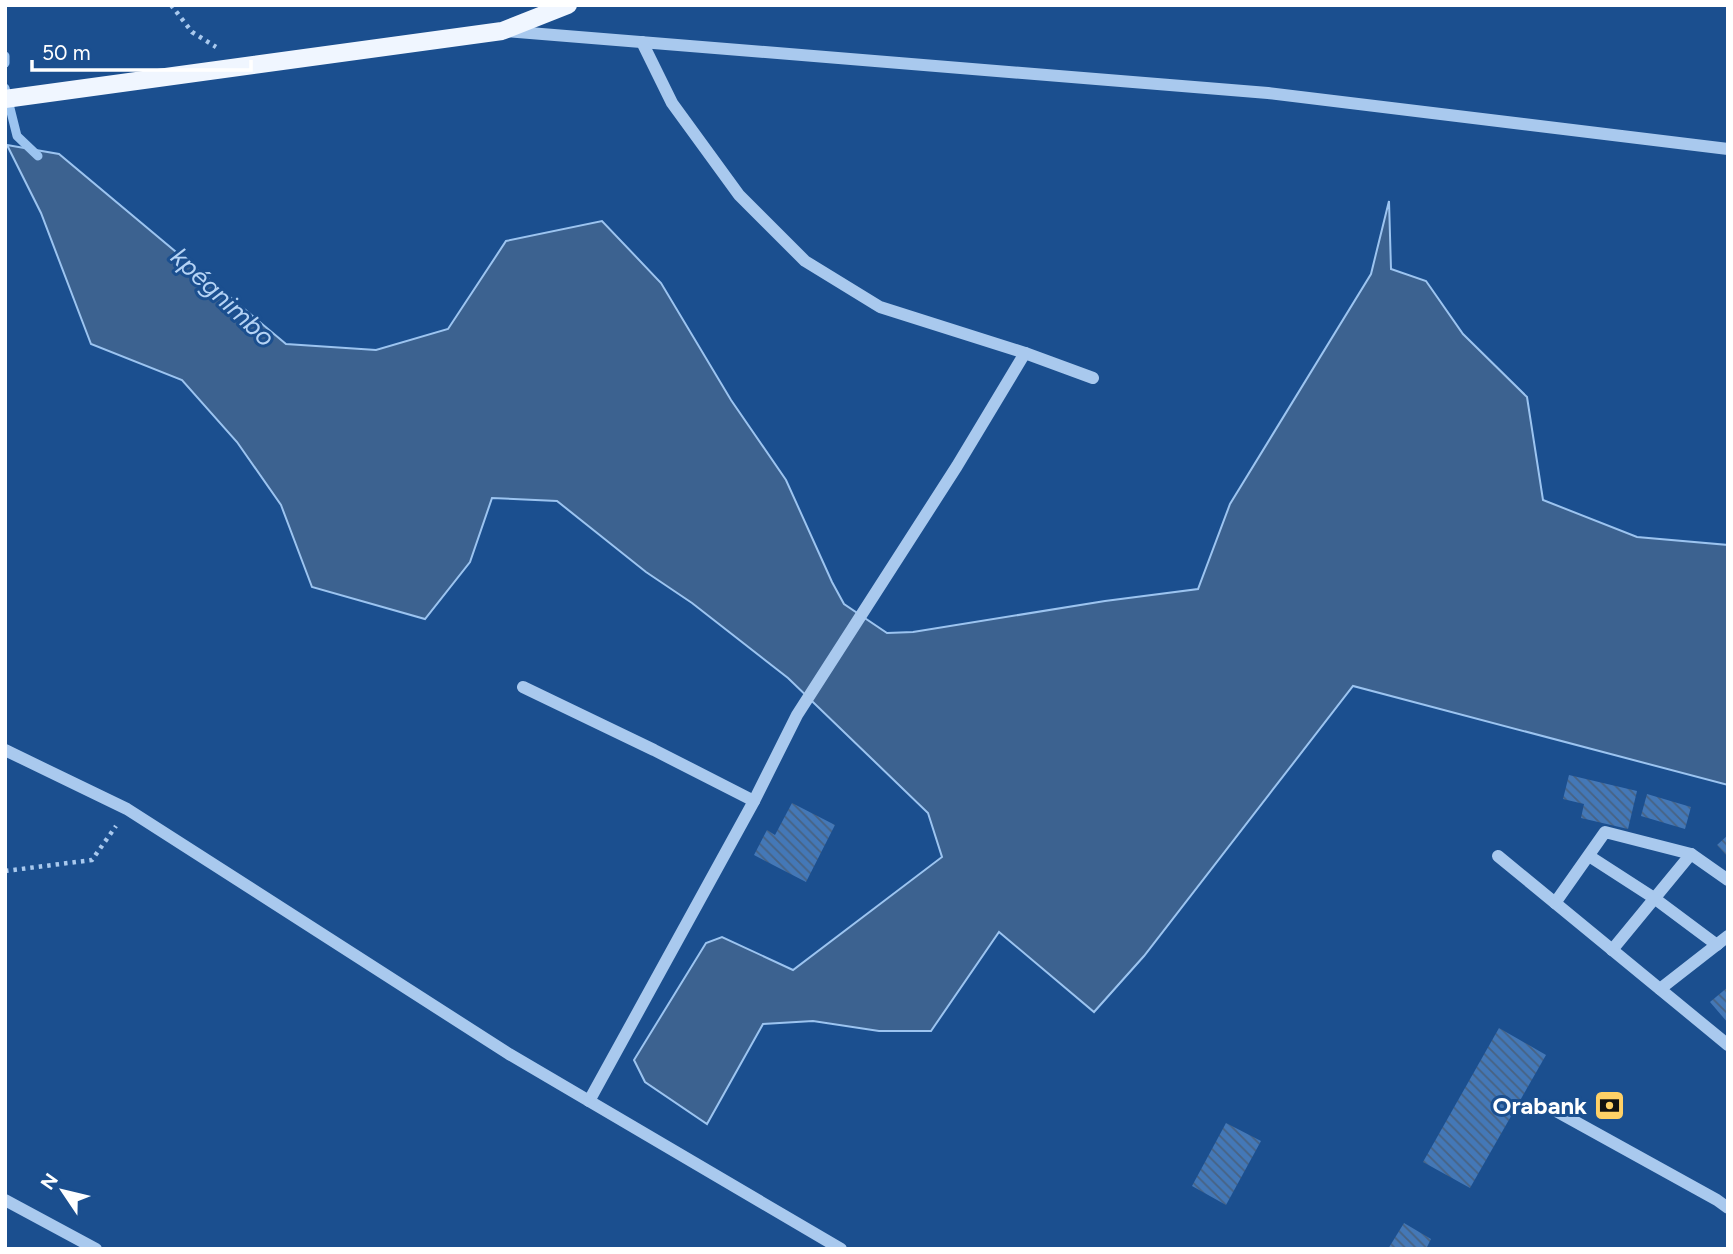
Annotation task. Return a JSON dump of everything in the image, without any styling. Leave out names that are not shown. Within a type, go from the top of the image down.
[{"type":"main road","points":[[5,99],[502,31],[568,5]]},
{"type":"street","points":[[502,31],[1268,93],[1728,149]]},
{"type":"street","points":[[642,42],[672,103],[739,195],[805,261],[880,307],[1025,353],[1093,378]]},
{"type":"street","points":[[589,1101],[754,801],[797,715],[957,466],[1025,353]]},
{"type":"street","points":[[523,687],[754,801]]},
{"type":"street","points":[[5,750],[127,809],[509,1054],[842,1249]]},
{"type":"street","points":[[1555,903],[1605,832],[1691,853],[1728,880]]},
{"type":"street","points":[[1612,950],[1691,853]]},
{"type":"street","points":[[1498,856],[1728,1045]]},
{"type":"street","points":[[1589,856],[1723,941],[1660,989]]},
{"type":"street","points":[[1556,1111],[1728,1208]]},
{"type":"street","points":[[5,1199],[96,1249]]},
{"type":"path","points":[[171,5],[192,32],[218,48]]},
{"type":"path","points":[[5,871],[92,860],[127,809]]},
{"type":"water","points":[[7,145],[59,154],[286,344],[376,350],[448,329],[506,241],[602,221],[661,283],[731,400],[786,480],[844,604],[887,633],[913,632],[1198,589],[1230,504],[1371,274],[1389,201],[1391,269],[1426,281],[1463,334],[1527,397],[1543,500],[1637,537],[1728,545],[1728,785],[1353,686],[1144,956],[1094,1012],[999,932],[931,1031],[879,1031],[813,1021],[763,1024],[707,1124],[645,1082],[634,1060],[706,943],[722,937],[793,970],[942,857],[928,813],[788,678],[692,603],[646,572],[557,501],[492,498],[470,562],[425,619],[312,587],[281,505],[237,442],[182,380],[91,344],[41,213]]},
{"type":"building","points":[[1569,775],[1637,791],[1628,829],[1581,818],[1584,804],[1563,799]]},
{"type":"building","points":[[1647,794],[1691,807],[1685,829],[1641,816]]},
{"type":"building","points":[[792,803],[835,825],[806,882],[754,855],[767,830],[775,835]]},
{"type":"building","points":[[1728,835],[1728,857],[1717,845]]},
{"type":"building","points":[[1728,987],[1728,1023],[1710,1002]]},
{"type":"building","points":[[1499,1028],[1546,1055],[1470,1188],[1423,1162]]},
{"type":"building","points":[[1226,1123],[1261,1141],[1226,1205],[1192,1186]]},
{"type":"building","points":[[1404,1223],[1431,1239],[1426,1249],[1388,1249]]},
{"type":"waterway","points":[[5,56],[5,63]]},
{"type":"waterway","name":"kpégnimbo","points":[[5,88],[17,136],[38,156]]},
{"type":"place","name":"Orabank","points":[[1610,1106]]}]
